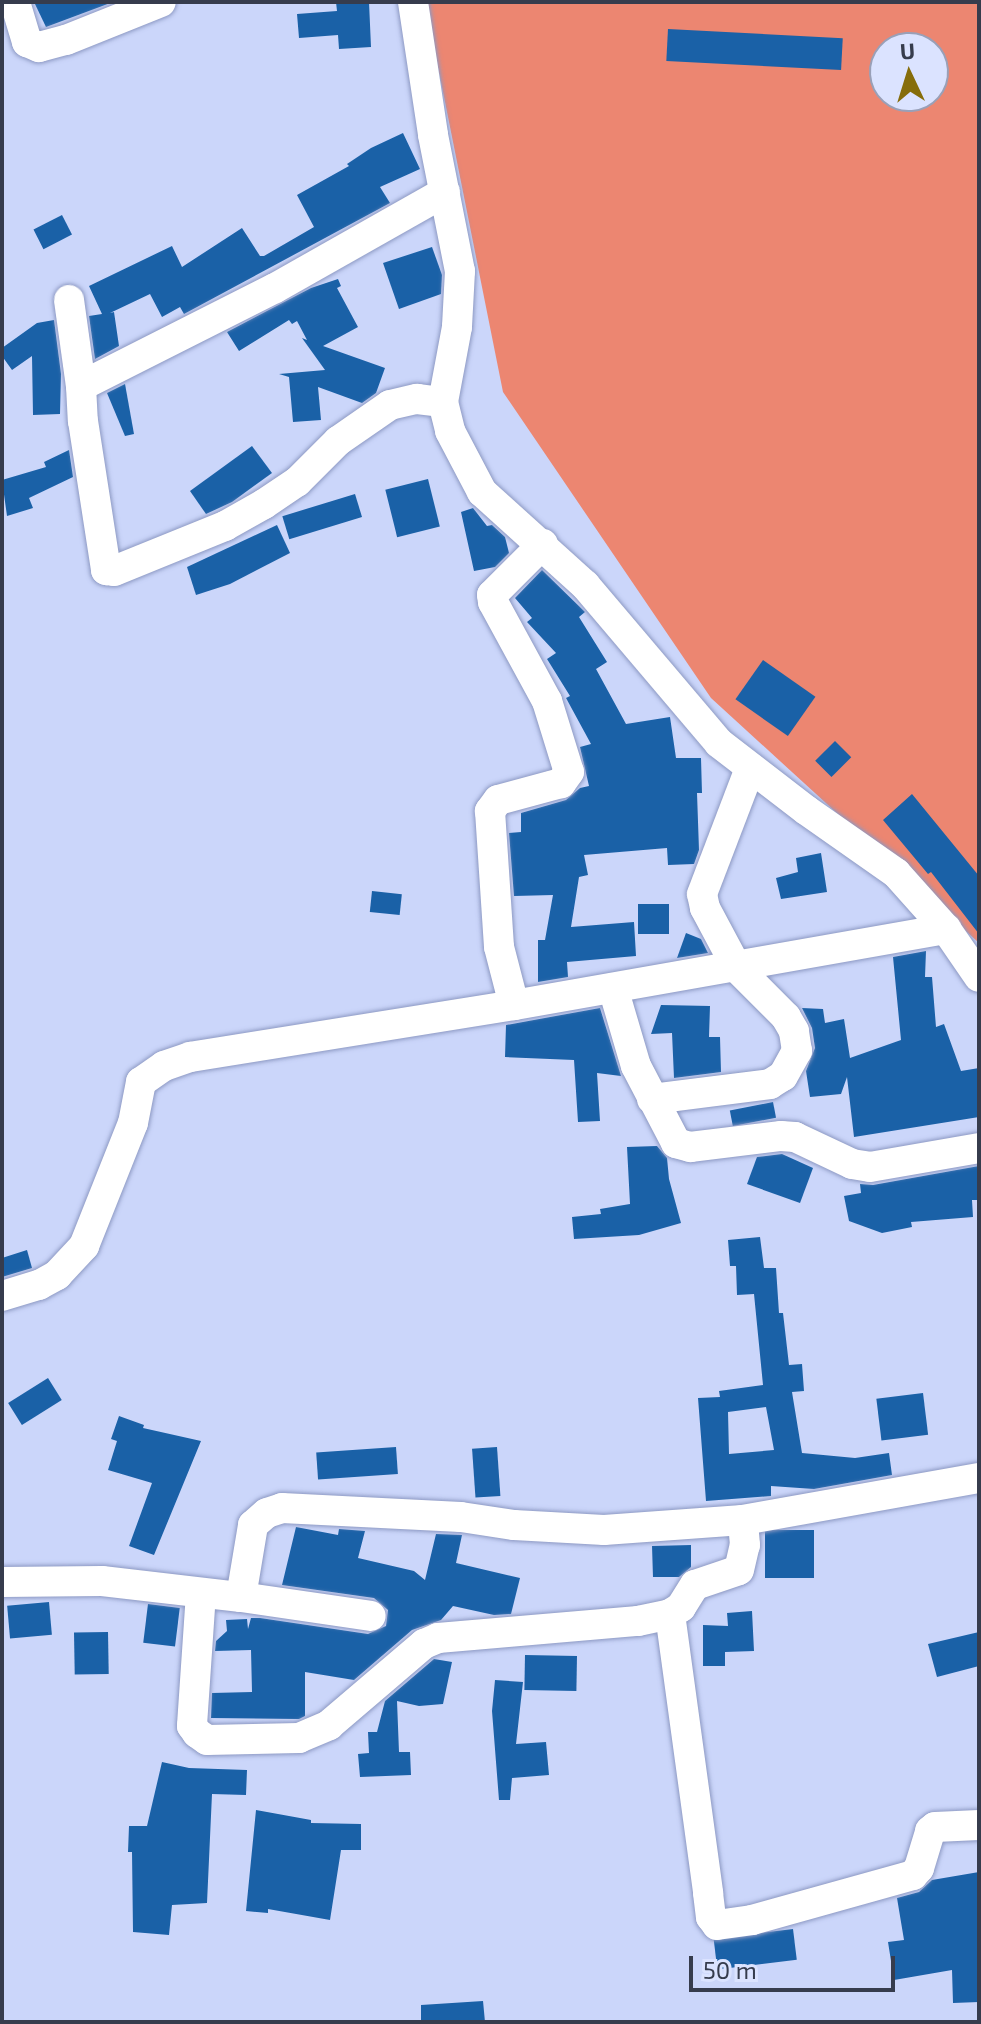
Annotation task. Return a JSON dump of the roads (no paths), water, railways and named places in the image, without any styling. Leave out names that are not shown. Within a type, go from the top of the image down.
[{"type":"street","points":[[15,2],[27,42],[39,47],[66,40],[161,2]]},
{"type":"street","points":[[413,2],[460,271],[457,327],[443,402],[450,431],[482,492],[585,585],[719,743],[896,873],[946,929],[979,977]]},
{"type":"street","points":[[81,386],[275,288],[445,192]]},
{"type":"street","points":[[69,300],[101,557],[106,570],[114,571],[225,526],[264,504],[297,482],[338,441],[390,405],[417,399],[443,402]]},
{"type":"street","points":[[514,1005],[499,947],[490,811],[498,800],[561,783],[569,772],[547,701],[492,595],[543,544]]},
{"type":"street","points":[[652,1099],[770,1084],[791,1065],[797,1051],[790,1024],[737,968],[705,908],[702,894],[750,768]]},
{"type":"street","points":[[2,1296],[39,1285],[57,1275],[84,1246],[133,1123],[141,1082],[164,1066],[190,1057],[737,968],[946,929]]},
{"type":"street","points":[[613,988],[636,1066],[676,1143],[690,1147],[781,1136],[808,1142],[852,1164],[870,1167],[979,1148]]},
{"type":"street","points":[[241,1597],[253,1525],[267,1513],[282,1508],[445,1516],[514,1525],[604,1530],[743,1520],[979,1478]]},
{"type":"street","points":[[201,1593],[192,1726],[207,1740],[299,1738],[315,1733],[424,1644],[438,1638],[638,1621],[670,1614],[681,1607],[695,1585],[733,1575],[739,1570],[745,1545],[743,1520]]},
{"type":"street","points":[[2,1582],[102,1581],[371,1616]]},
{"type":"street","points":[[670,1614],[711,1917],[717,1925],[752,1920],[913,1875],[919,1868],[930,1831],[935,1827],[979,1825]]}]
